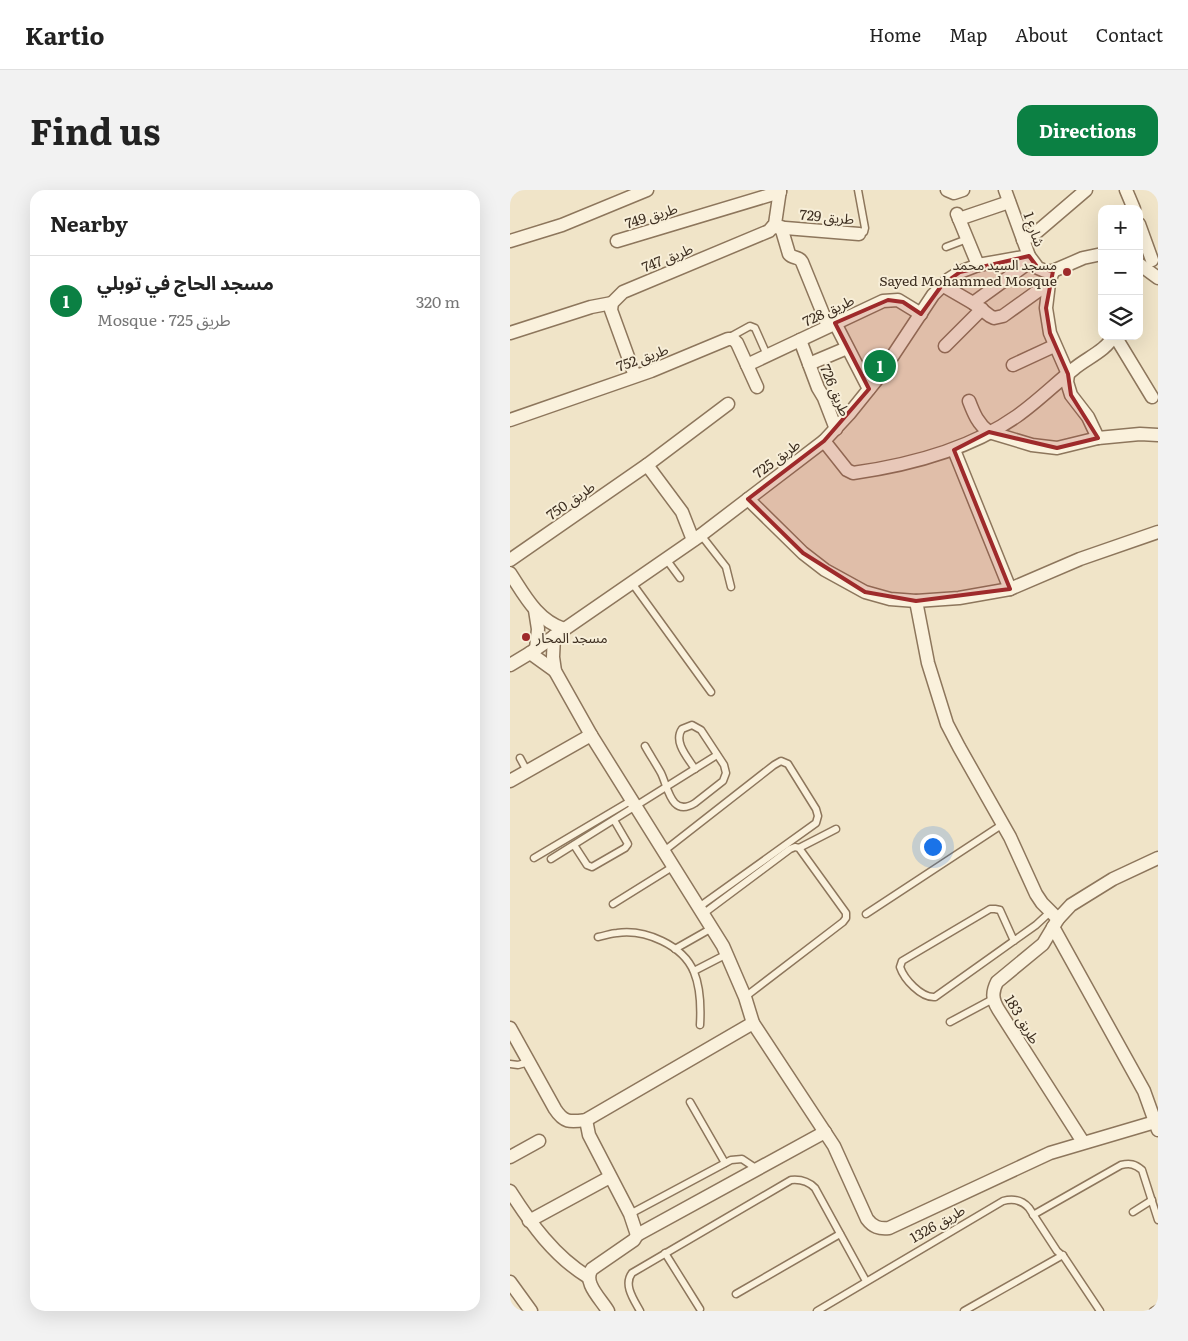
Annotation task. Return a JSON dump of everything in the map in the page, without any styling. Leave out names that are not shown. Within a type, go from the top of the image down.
[{"type":"street","name":"طريق 749","points":[[510,240],[562,225],[647,190]]},
{"type":"street","points":[[947,190],[954,193],[963,190]]},
{"type":"street","points":[[1126,190],[1132,205]]},
{"type":"street","name":"طريق 749","points":[[617,241],[780,191]]},
{"type":"street","points":[[780,191],[777,227],[788,254],[802,262],[832,325],[869,389]]},
{"type":"street","points":[[1023,240],[1044,226],[1083,191]]},
{"type":"street","points":[[978,265],[958,216],[1007,196]]},
{"type":"street","name":"شارع 1","points":[[1007,196],[1030,259],[1038,268],[1052,271]]},
{"type":"street","name":"طريق 729","points":[[777,227],[859,234]]},
{"type":"street","name":"طريق 747","points":[[612,303],[623,292],[777,227]]},
{"type":"street","points":[[1143,241],[1149,260],[1158,278]]},
{"type":"street","points":[[1098,255],[1083,258],[1052,271],[1046,308],[1054,346],[1068,374],[1067,382],[1071,395],[1088,417],[1098,438]]},
{"type":"street","points":[[946,346],[977,306],[1030,259]]},
{"type":"street","name":"طريق 725","points":[[510,665],[700,535],[824,441],[869,389],[942,285],[960,272],[978,265],[1030,259]]},
{"type":"street","points":[[942,285],[994,318],[1003,316],[1049,283]]},
{"type":"street","name":"طريق 728","points":[[747,365],[888,300],[903,302],[921,314]]},
{"type":"street","points":[[510,333],[591,307],[612,303],[611,310],[614,320],[635,376]]},
{"type":"street","points":[[728,339],[733,339],[737,343],[757,387]]},
{"type":"street","name":"طريق 752","points":[[510,420],[672,363],[728,339]]},
{"type":"street","name":"طريق 726","points":[[800,340],[836,429]]},
{"type":"street","points":[[824,441],[846,470],[853,473],[911,462],[954,450],[1017,416],[1111,340]]},
{"type":"street","points":[[1116,340],[1152,397]]},
{"type":"street","points":[[1013,365],[1054,346]]},
{"type":"street","name":"طريق 726","points":[[809,364],[847,348]]},
{"type":"street","points":[[969,401],[977,421],[989,432],[1032,445],[1057,448],[1098,438],[1140,434],[1158,435]]},
{"type":"street","name":"طريق 750","points":[[510,560],[647,465],[728,404]]},
{"type":"street","points":[[954,450],[1010,589]]},
{"type":"street","points":[[647,465],[700,535]]},
{"type":"street","points":[[748,499],[803,553],[842,580],[865,592],[890,599],[958,598],[1010,589],[1080,559],[1158,532]]},
{"type":"street","points":[[510,574],[535,610],[559,633],[553,657],[555,671]]},
{"type":"street","points":[[535,610],[538,629],[533,651],[555,671],[591,735],[712,928],[727,954],[745,997],[753,1023],[825,1132],[844,1167],[867,1219],[872,1225],[883,1229],[889,1228],[1050,1153],[1083,1142],[1157,1126],[1144,1091],[1054,920],[1036,894],[1003,824],[948,724],[928,663],[916,600]]},
{"type":"street","points":[[510,781],[591,735]]},
{"type":"street","name":"طريق 183","points":[[1083,1142],[998,1009],[993,999],[994,988],[997,982],[1036,951],[1054,920],[1071,905],[1093,890],[1158,858]]},
{"type":"street","points":[[510,1028],[561,1118],[570,1122],[586,1120],[753,1023]]},
{"type":"street","points":[[586,1120],[589,1136],[630,1214],[638,1235]]},
{"type":"street","points":[[588,1277],[592,1269],[634,1240],[638,1235],[825,1132]]},
{"type":"street","points":[[510,1158],[539,1141]]},
{"type":"street","points":[[530,1221],[610,1177]]},
{"type":"street","points":[[510,1191],[530,1221],[562,1258],[588,1277],[608,1311]]},
{"type":"street","points":[[510,1282],[531,1311]]},
{"type":"lane","name":"طريق 729","points":[[858,190],[865,228],[864,232],[859,234]]},
{"type":"lane","points":[[946,247],[967,239]]},
{"type":"lane","points":[[728,339],[747,327],[753,326],[757,330],[767,355]]},
{"type":"lane","points":[[700,535],[726,567],[731,587]]},
{"type":"lane","points":[[666,558],[680,578]]},
{"type":"lane","points":[[632,582],[711,692]]},
{"type":"lane","points":[[645,746],[661,773],[670,796],[676,804],[686,807],[695,803],[726,778],[726,769],[701,730],[692,725],[687,726],[679,733],[678,738],[695,770]]},
{"type":"lane","points":[[534,858],[634,803],[666,788],[718,755]]},
{"type":"lane","points":[[520,758],[527,771]]},
{"type":"lane","points":[[664,851],[774,765],[781,761],[788,764],[816,809],[818,816],[816,823],[701,911]]},
{"type":"lane","points":[[552,858],[614,820],[634,803]]},
{"type":"lane","points":[[574,845],[587,865],[592,867],[625,848],[628,844],[614,820]]},
{"type":"lane","points":[[866,914],[1003,824]]},
{"type":"lane","points":[[701,911],[790,849],[799,848],[836,829]]},
{"type":"lane","points":[[745,997],[846,918],[845,911],[799,848]]},
{"type":"lane","points":[[613,904],[674,866]]},
{"type":"lane","points":[[1014,941],[1000,910],[990,909],[902,961],[900,967],[902,974],[922,994],[935,997],[1014,941],[1036,925],[1054,920]]},
{"type":"lane","points":[[675,949],[712,928]]},
{"type":"lane","points":[[598,937],[618,932],[638,933],[658,938],[675,949],[694,971],[699,989],[700,1025]]},
{"type":"lane","points":[[694,971],[727,954]]},
{"type":"lane","points":[[950,1022],[993,999]]},
{"type":"lane","points":[[510,1064],[518,1065],[529,1062]]},
{"type":"lane","points":[[690,1102],[725,1163]]},
{"type":"lane","points":[[630,1214],[725,1163],[742,1159],[757,1169]]},
{"type":"lane","points":[[1034,1215],[1121,1165],[1129,1163],[1136,1165],[1142,1170],[1158,1220]]},
{"type":"lane","points":[[640,1311],[628,1286],[629,1277],[632,1273],[791,1180],[798,1179],[810,1183],[814,1188],[866,1281]]},
{"type":"lane","name":"طريق 1326","points":[[816,1311],[1003,1201],[1010,1199],[1024,1203],[1034,1215],[1100,1311]]},
{"type":"lane","points":[[1133,1212],[1152,1200]]},
{"type":"lane","points":[[736,1294],[840,1234]]},
{"type":"lane","points":[[665,1253],[700,1309]]},
{"type":"lane","points":[[964,1311],[1060,1253]]},
{"type":"lane","points":[[1153,1311],[1158,1308]]},
{"type":"highlighted area","points":[[1029,256],[1038,268],[1053,271],[1046,308],[1050,333],[1068,374],[1071,395],[1098,438],[1057,448],[989,432],[954,450],[1010,589],[916,601],[865,592],[803,553],[748,499],[824,441],[869,389],[835,323],[888,300],[903,302],[921,314],[942,285],[960,272]]},
{"type":"place","name":"مسجد السيد محمد Sayed Mohammed Mosque","points":[[1067,272]]},
{"type":"place","name":"مسجد الحاج في توبلي","points":[[880,366]]},
{"type":"place","name":"مسجد المحار","points":[[526,637]]}]
